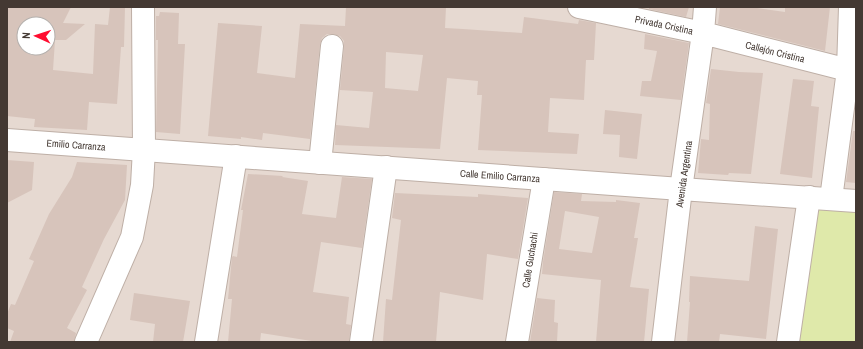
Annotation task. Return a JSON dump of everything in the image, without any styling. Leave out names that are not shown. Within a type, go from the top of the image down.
[{"type":"street","points":[[86,342],[132,237],[142,185],[144,149],[143,7]]},
{"type":"street","name":"Privada Cristina","points":[[579,7],[703,33]]},
{"type":"street","name":"Avenida Argentina","points":[[663,342],[681,189],[703,33],[705,7]]},
{"type":"street","points":[[831,199],[848,70],[850,7]]},
{"type":"street","name":"Callejón Cristina","points":[[703,33],[848,70]]},
{"type":"street","points":[[320,162],[332,46]]},
{"type":"street","name":"Emilio Carranza","points":[[7,140],[144,149]]},
{"type":"street","name":"Calle Emilio Carranza","points":[[144,149],[681,189],[856,200]]},
{"type":"street","points":[[206,342],[236,156]]},
{"type":"street","points":[[361,342],[386,167]]},
{"type":"street","name":"Calle Guchachi","points":[[517,342],[544,179]]},
{"type":"street","points":[[788,342],[809,197]]},
{"type":"shaded area","points":[[7,7],[856,7],[856,342],[7,342]]},
{"type":"green space","points":[[815,209],[856,212],[856,342],[799,342]]},
{"type":"building","points":[[7,7],[71,7],[63,23],[85,24],[66,40],[56,40],[56,16],[16,16],[16,56],[54,56],[53,70],[93,74],[95,24],[108,25],[110,7],[125,7],[124,47],[121,47],[117,104],[89,102],[87,130],[34,127],[35,119],[7,116]]},
{"type":"building","points":[[346,7],[446,7],[445,28],[522,33],[524,17],[578,24],[579,20],[596,23],[594,60],[586,60],[584,100],[550,98],[548,132],[579,134],[577,154],[478,150],[482,95],[477,95],[478,81],[447,78],[440,149],[335,145],[336,125],[369,128],[373,92],[340,90],[344,41],[340,36],[333,34],[327,34],[322,38],[320,45],[310,139],[263,133],[262,140],[241,137],[241,139],[208,136],[218,23],[262,26],[257,73],[295,78],[300,24],[345,26]],"holes":[[[386,52],[423,55],[418,91],[385,88]]]},
{"type":"building","points":[[649,7],[689,7],[686,17],[649,9]]},
{"type":"building","points":[[720,7],[750,7],[785,12],[785,7],[830,7],[825,51],[718,24]]},
{"type":"building","points":[[160,12],[179,13],[178,44],[185,44],[180,134],[156,132],[158,40],[156,40],[156,16],[159,16]]},
{"type":"building","points":[[645,34],[689,43],[681,100],[640,96],[642,81],[651,81],[657,51],[644,49]]},
{"type":"building","points":[[711,69],[763,73],[751,174],[729,173],[728,175],[698,173],[701,139],[709,140],[710,104],[706,103]]},
{"type":"building","points":[[793,79],[814,81],[811,106],[819,107],[812,178],[780,174]]},
{"type":"building","points":[[605,110],[642,114],[637,159],[619,157],[620,135],[603,134]]},
{"type":"building","points":[[853,131],[856,131],[856,183],[846,182]]},
{"type":"building","points":[[7,160],[34,162],[32,190],[7,203]]},
{"type":"building","points":[[77,162],[127,165],[125,200],[104,239],[82,287],[87,290],[67,328],[76,333],[74,342],[10,342],[14,331],[7,328],[7,314],[11,304],[15,305],[34,261],[29,259],[49,214],[72,177]]},
{"type":"building","points":[[248,174],[283,176],[282,177],[308,181],[302,214],[336,218],[342,177],[372,179],[362,248],[321,242],[313,292],[349,297],[346,324],[351,325],[349,342],[318,342],[261,333],[260,342],[228,342],[232,299],[228,299],[232,257],[237,257],[243,210],[241,210]]},
{"type":"building","points":[[554,192],[582,194],[581,201],[616,202],[616,200],[640,203],[634,238],[638,238],[630,287],[649,289],[644,342],[596,342],[601,280],[542,274]],"holes":[[[565,211],[599,217],[592,253],[559,249]]]},
{"type":"building","points":[[395,193],[478,197],[478,194],[528,198],[518,259],[487,254],[483,300],[440,292],[436,342],[383,342],[386,299],[392,300],[401,220],[392,218]]},
{"type":"building","points":[[755,226],[778,229],[766,339],[720,334],[719,342],[687,342],[690,276],[749,281]]},
{"type":"building","points":[[134,293],[190,301],[183,342],[153,342],[155,324],[130,320]]},
{"type":"building","points":[[537,298],[555,300],[554,322],[558,323],[557,342],[530,342]]}]
